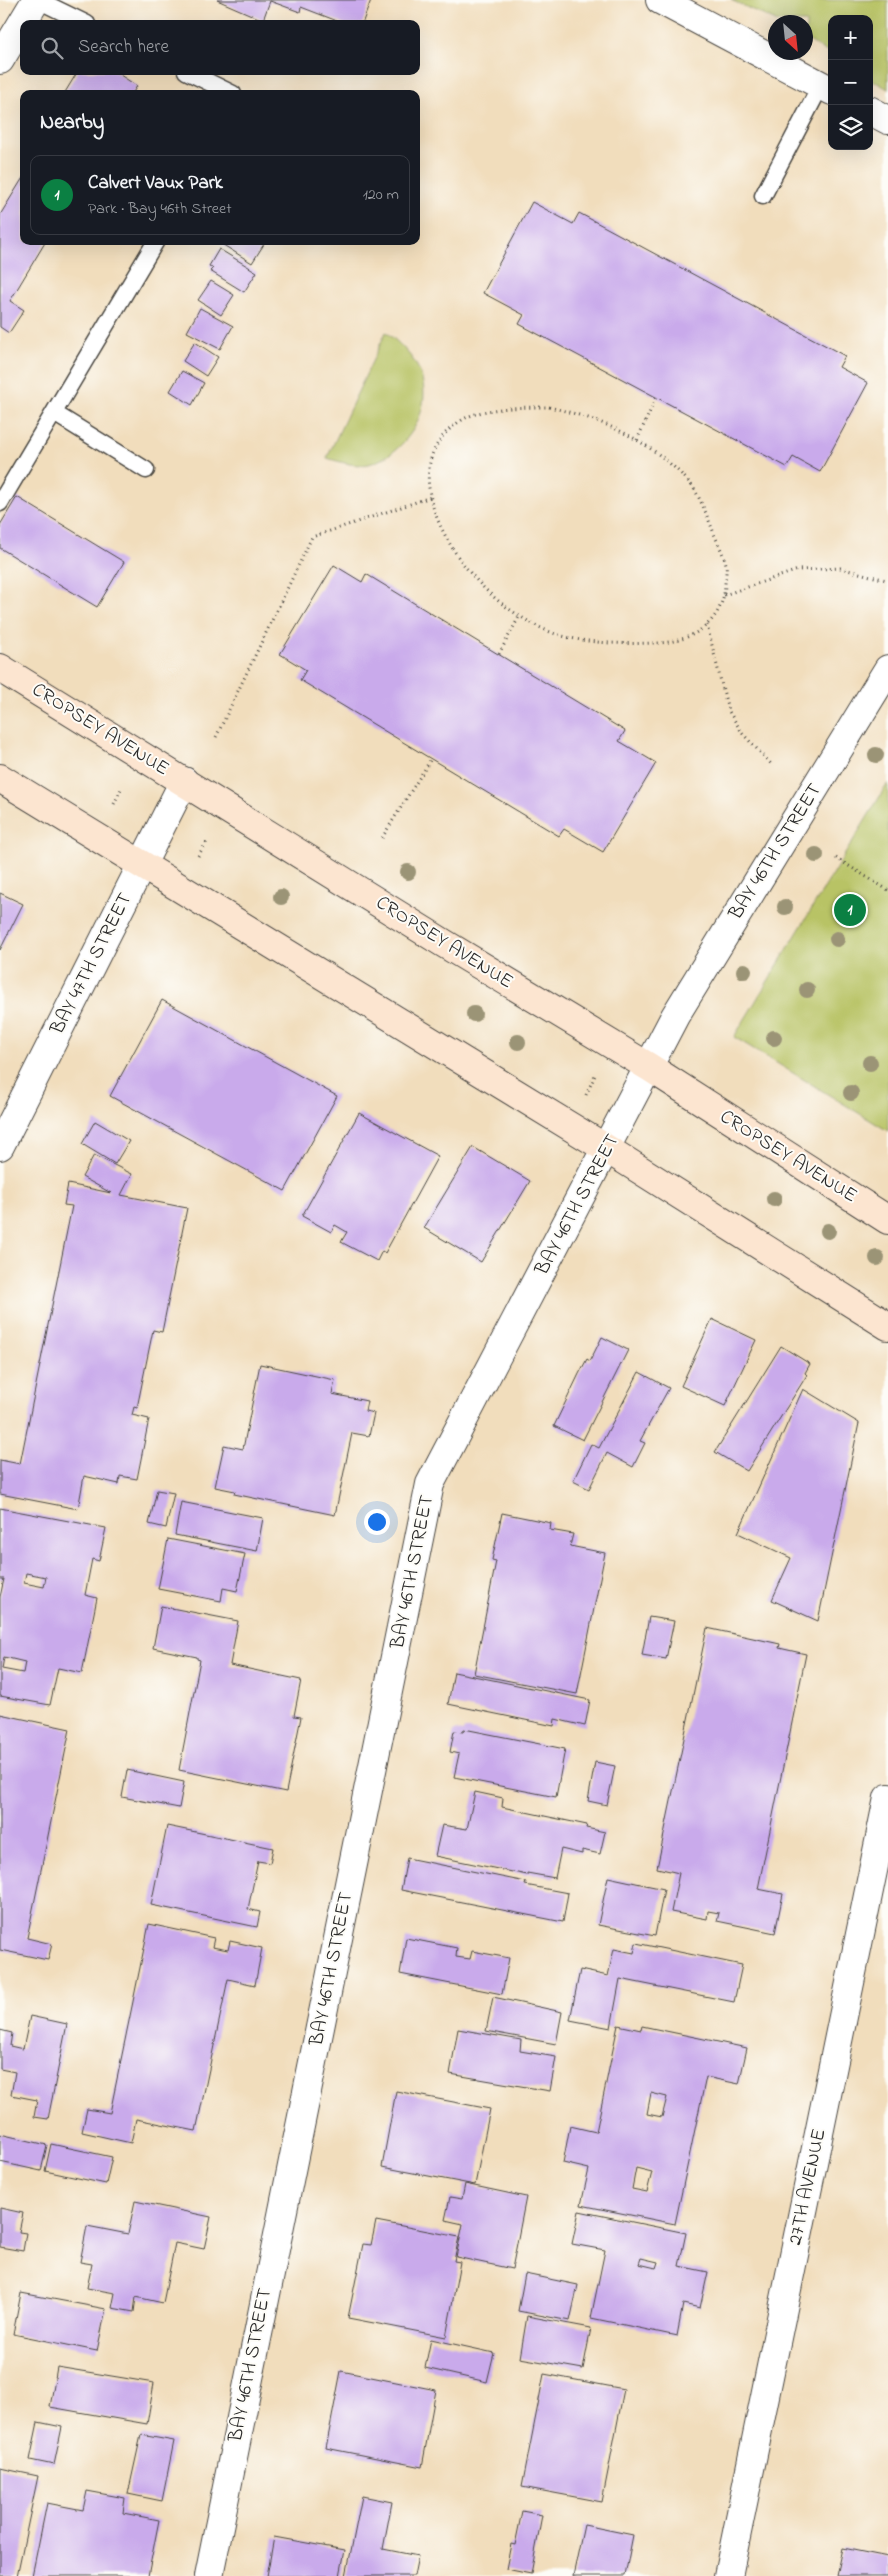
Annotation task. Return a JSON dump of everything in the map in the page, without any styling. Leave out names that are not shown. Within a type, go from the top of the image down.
[{"type":"main road","name":"CROPSEY AVENUE","points":[[0,668],[445,944],[649,1067],[888,1220]]},
{"type":"main road","points":[[0,778],[607,1149],[888,1326]]},
{"type":"street","points":[[25,20],[37,0]]},
{"type":"street","points":[[660,0],[826,88]]},
{"type":"street","points":[[0,60],[20,28]]},
{"type":"street","points":[[873,112],[888,120]]},
{"type":"street","name":"BAY 46TH STREET","points":[[209,2576],[430,1484],[675,1016],[888,669]]},
{"type":"street","name":"BAY 47TH STREET","points":[[0,1146],[184,781]]},
{"type":"street","name":"27TH AVENUE","points":[[728,2576],[888,1798]]},
{"type":"lane","points":[[37,0],[79,20]]},
{"type":"lane","points":[[194,75],[225,90]]},
{"type":"lane","points":[[763,196],[826,88]]},
{"type":"lane","points":[[0,503],[154,245]]},
{"type":"lane","points":[[54,413],[146,470]]},
{"type":"path","points":[[637,440],[656,398]]},
{"type":"path","points":[[549,407],[574,413],[622,430],[658,454],[691,484],[708,517],[726,565],[724,595],[719,612],[698,633],[660,643],[613,644],[561,635],[520,616],[484,587],[456,555],[436,520],[431,497],[427,480],[434,445],[462,419],[503,408],[549,407]]},
{"type":"path","points":[[216,737],[312,536],[431,497]]},
{"type":"path","points":[[724,595],[798,570],[840,568],[886,580]]},
{"type":"path","points":[[499,654],[520,616]]},
{"type":"path","points":[[708,625],[728,710],[743,734],[772,765]]},
{"type":"path","points":[[382,838],[431,758]]},
{"type":"path","points":[[112,809],[125,780]]},
{"type":"path","points":[[196,861],[211,834]]},
{"type":"path","points":[[836,858],[888,890]]},
{"type":"path","points":[[586,1095],[597,1070]]},
{"type":"green space","points":[[731,0],[888,0],[888,89],[873,80],[873,15],[828,15],[828,53],[813,43],[813,15],[768,15],[768,17]]},
{"type":"green space","points":[[386,332],[410,356],[417,366],[423,381],[424,396],[415,426],[396,450],[369,464],[353,464],[327,458]]},
{"type":"green space","points":[[888,783],[888,1131],[734,1037]]},
{"type":"building","points":[[217,0],[371,0],[364,20],[335,20],[301,7],[300,12],[270,1],[263,20]]},
{"type":"building","points":[[76,75],[120,75],[137,86],[134,90],[66,90]]},
{"type":"building","points":[[20,182],[20,245],[44,245],[10,301],[24,310],[9,333],[0,327],[0,215]]},
{"type":"building","points":[[532,202],[573,224],[579,213],[845,356],[839,367],[868,383],[820,472],[793,457],[787,467],[519,324],[524,315],[483,293]]},
{"type":"building","points":[[223,245],[263,245],[252,263]]},
{"type":"building","points":[[219,249],[257,272],[244,292],[210,271],[213,268],[209,266]]},
{"type":"building","points":[[211,281],[234,295],[221,315],[198,300]]},
{"type":"building","points":[[200,308],[233,326],[220,349],[187,332]]},
{"type":"building","points":[[195,342],[218,357],[206,376],[183,361]]},
{"type":"building","points":[[182,371],[204,383],[192,405],[170,391]]},
{"type":"building","points":[[17,497],[124,562],[97,607],[0,548],[0,525]]},
{"type":"building","points":[[334,565],[362,582],[366,574],[625,731],[619,741],[656,763],[603,852],[564,829],[559,836],[300,680],[306,670],[280,654]]},
{"type":"building","points":[[0,893],[23,904],[0,950]]},
{"type":"building","points":[[162,1000],[337,1096],[285,1191],[110,1096]]},
{"type":"building","points":[[359,1113],[438,1156],[385,1253],[382,1251],[377,1261],[341,1242],[347,1232],[335,1225],[331,1232],[302,1216]]},
{"type":"building","points":[[95,1121],[129,1141],[115,1164],[82,1144]]},
{"type":"building","points":[[473,1147],[530,1181],[481,1262],[424,1228]]},
{"type":"building","points":[[94,1155],[132,1174],[121,1195],[187,1208],[162,1332],[153,1330],[137,1408],[134,1407],[132,1415],[149,1419],[137,1479],[120,1476],[119,1484],[84,1476],[78,1509],[0,1494],[0,1460],[20,1464],[72,1206],[64,1205],[68,1184],[111,1193],[82,1177]]},
{"type":"building","points":[[712,1319],[756,1340],[725,1406],[681,1386]]},
{"type":"building","points":[[602,1337],[628,1350],[583,1440],[554,1426],[587,1359],[590,1361]]},
{"type":"building","points":[[781,1346],[810,1364],[805,1373],[807,1375],[747,1471],[715,1452]]},
{"type":"building","points":[[260,1364],[335,1380],[332,1394],[367,1401],[365,1411],[374,1413],[369,1436],[352,1433],[335,1515],[234,1494],[235,1491],[215,1487],[224,1445],[243,1449]]},
{"type":"building","points":[[639,1372],[669,1388],[640,1441],[645,1443],[633,1467],[607,1453],[589,1489],[573,1481],[591,1444],[599,1448]]},
{"type":"building","points":[[803,1389],[859,1423],[818,1621],[772,1600],[791,1558],[738,1533]]},
{"type":"building","points":[[157,1490],[174,1493],[166,1528],[149,1524]]},
{"type":"building","points":[[181,1502],[263,1518],[257,1551],[175,1535]]},
{"type":"building","points":[[0,1508],[106,1528],[99,1561],[92,1559],[85,1595],[97,1598],[82,1673],[58,1668],[50,1705],[0,1696],[0,1597],[4,1579],[0,1579]],"holes":[[[26,1573],[46,1577],[44,1587],[24,1583]],[[4,1657],[25,1662],[23,1673],[2,1669]]]},
{"type":"building","points":[[502,1513],[551,1523],[550,1530],[573,1534],[570,1546],[605,1553],[577,1694],[474,1674],[496,1561],[492,1560]]},
{"type":"building","points":[[168,1539],[245,1554],[237,1591],[223,1588],[221,1601],[158,1589]]},
{"type":"building","points":[[161,1606],[238,1621],[230,1665],[301,1680],[294,1716],[301,1717],[286,1792],[179,1770],[200,1660],[197,1657],[153,1648]]},
{"type":"building","points":[[649,1617],[674,1621],[666,1659],[642,1655]]},
{"type":"building","points":[[707,1628],[780,1644],[779,1648],[806,1654],[758,1889],[783,1894],[775,1933],[717,1921],[719,1913],[708,1911],[707,1919],[671,1912],[679,1873],[657,1868]]},
{"type":"building","points":[[454,1672],[590,1700],[585,1726],[555,1719],[554,1726],[448,1704]]},
{"type":"building","points":[[0,1714],[70,1729],[27,1938],[52,1944],[48,1960],[0,1950]]},
{"type":"building","points":[[464,1729],[565,1749],[556,1797],[454,1777],[459,1754],[450,1752],[454,1731],[463,1732]]},
{"type":"building","points":[[595,1762],[615,1766],[607,1805],[588,1801]]},
{"type":"building","points":[[127,1770],[184,1782],[179,1808],[122,1797]]},
{"type":"building","points":[[475,1792],[503,1798],[502,1807],[587,1825],[586,1828],[605,1832],[600,1854],[582,1850],[582,1854],[561,1849],[555,1878],[527,1873],[527,1875],[435,1856],[442,1825],[467,1829]]},
{"type":"building","points":[[167,1826],[273,1848],[270,1863],[258,1861],[248,1909],[260,1912],[257,1927],[151,1905]]},
{"type":"building","points":[[407,1858],[526,1882],[525,1885],[568,1893],[563,1922],[401,1890]]},
{"type":"building","points":[[608,1877],[664,1889],[655,1936],[598,1925]]},
{"type":"building","points":[[149,1924],[214,1938],[212,1947],[228,1950],[230,1941],[262,1948],[255,1985],[228,1979],[196,2131],[136,2119],[131,2143],[82,2132],[87,2109],[110,2113]]},
{"type":"building","points":[[406,1938],[457,1948],[456,1957],[470,1959],[472,1951],[509,1958],[502,1994],[400,1974]]},
{"type":"building","points":[[636,1943],[742,1965],[734,2002],[620,1979],[611,2028],[570,2020],[580,1970],[608,1976],[614,1949],[634,1953]]},
{"type":"building","points":[[493,1997],[562,2012],[556,2044],[486,2031]]},
{"type":"building","points":[[30,2016],[67,2024],[48,2119],[34,2117],[37,2100],[11,2095],[15,2072],[0,2069],[0,2030],[12,2033],[10,2046],[23,2049]]},
{"type":"building","points":[[618,2025],[641,2030],[642,2026],[747,2048],[739,2084],[706,2077],[675,2224],[581,2205],[589,2169],[563,2163],[570,2126],[596,2132]],"holes":[[[651,2093],[667,2097],[662,2117],[647,2114]],[[636,2168],[652,2172],[647,2192],[632,2189]]]},
{"type":"building","points":[[458,2029],[521,2040],[520,2051],[556,2057],[550,2091],[450,2074]]},
{"type":"building","points":[[396,2091],[490,2109],[475,2185],[382,2167]]},
{"type":"building","points":[[0,2134],[47,2145],[41,2171],[0,2162]]},
{"type":"building","points":[[51,2144],[112,2157],[106,2184],[45,2171]]},
{"type":"building","points":[[465,2184],[526,2197],[512,2269],[456,2257],[463,2224],[445,2220],[450,2197],[462,2199]]},
{"type":"building","points":[[135,2201],[211,2217],[204,2249],[175,2243],[163,2303],[136,2297],[134,2312],[112,2308],[115,2293],[87,2288],[92,2264],[80,2262],[87,2226],[128,2234]]},
{"type":"building","points":[[0,2208],[23,2213],[19,2232],[26,2233],[23,2251],[0,2247]]},
{"type":"building","points":[[579,2211],[686,2233],[679,2266],[708,2272],[700,2308],[683,2304],[677,2336],[591,2318],[605,2250],[572,2244]],"holes":[[[641,2258],[658,2262],[656,2268],[639,2264]]]},
{"type":"building","points":[[376,2221],[459,2237],[454,2261],[460,2262],[446,2337],[348,2318],[363,2244],[371,2245]]},
{"type":"building","points":[[525,2274],[578,2285],[570,2321],[518,2311]]},
{"type":"building","points":[[21,2293],[106,2309],[97,2351],[13,2334]]},
{"type":"building","points":[[527,2316],[591,2328],[583,2369],[520,2358]]},
{"type":"building","points":[[431,2339],[494,2353],[487,2382],[425,2368]]},
{"type":"building","points":[[57,2367],[154,2383],[147,2424],[50,2407]]},
{"type":"building","points":[[341,2371],[436,2390],[422,2467],[326,2448]]},
{"type":"building","points":[[544,2374],[624,2389],[602,2502],[522,2487]]},
{"type":"building","points":[[38,2422],[62,2427],[54,2465],[30,2460]]},
{"type":"building","points":[[141,2435],[174,2441],[162,2501],[128,2494]]},
{"type":"building","points":[[0,2468],[38,2476],[17,2576],[0,2576]]},
{"type":"building","points":[[87,2491],[125,2498],[123,2513],[159,2520],[148,2576],[32,2576],[47,2503],[83,2510]]},
{"type":"building","points":[[362,2496],[392,2502],[383,2549],[418,2556],[414,2576],[346,2576]]},
{"type":"building","points":[[522,2511],[542,2515],[531,2574],[506,2569],[511,2544],[515,2545]]},
{"type":"building","points":[[584,2525],[633,2535],[625,2576],[573,2576]]},
{"type":"building","points":[[274,2537],[345,2550],[340,2576],[267,2576]]},
{"type":"building","points":[[843,2548],[888,2557],[888,2576],[837,2576]]},
{"type":"place","name":"Calvert Vaux Park","points":[[850,910]]}]
